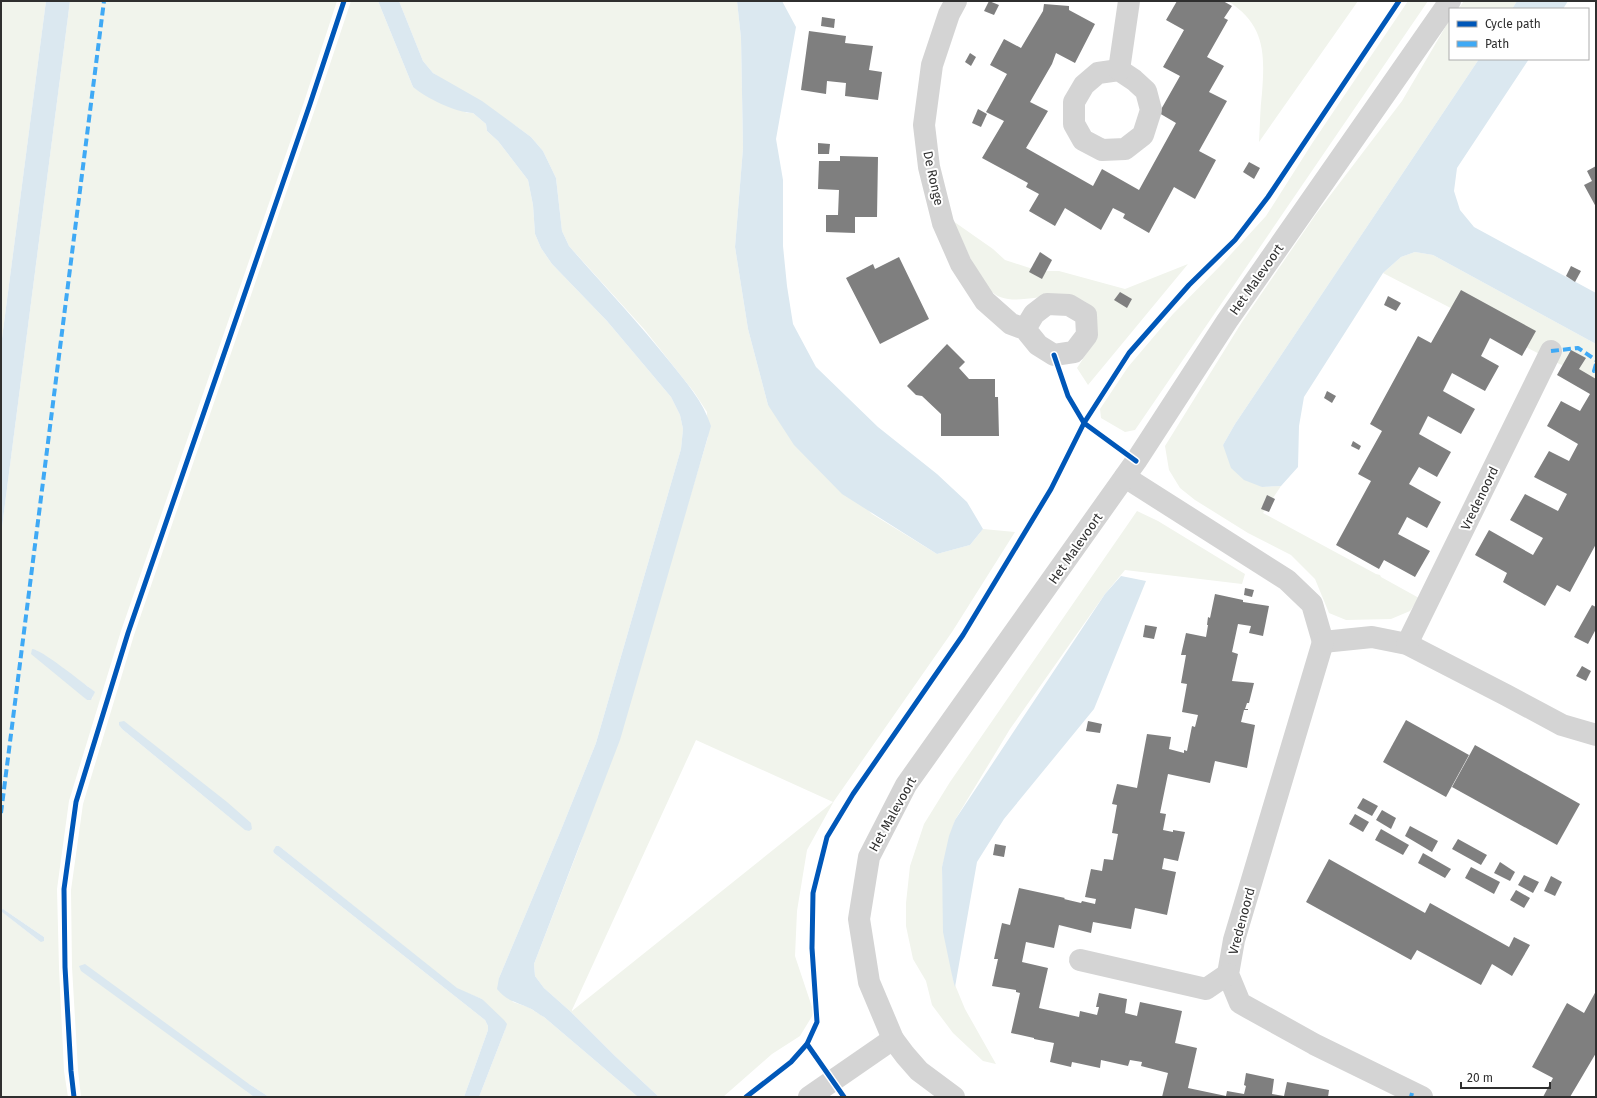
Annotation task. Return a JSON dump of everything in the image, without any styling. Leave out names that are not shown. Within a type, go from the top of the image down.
[{"type":"street","name":"De Ronge","points":[[956,1],[949,14],[932,65],[924,125],[930,167],[943,223],[961,264],[985,301],[1011,324],[1025,329]]},
{"type":"street","points":[[1119,70],[1129,1]]},
{"type":"street","name":"Het Malevoort","points":[[954,1097],[919,1071],[893,1039],[869,982],[859,919],[869,857],[906,785],[1125,476],[1232,314],[1450,1]]},
{"type":"street","name":"Vredenoord","points":[[1407,644],[1551,351]]},
{"type":"street","points":[[1125,476],[1287,580],[1312,604],[1322,642],[1372,637],[1407,644],[1562,725],[1596,735]]},
{"type":"street","name":"Vredenoord","points":[[1228,974],[1234,940],[1322,642]]},
{"type":"street","points":[[1080,960],[1206,989],[1228,974],[1240,1003],[1314,1044],[1422,1097]]},
{"type":"street","points":[[809,1097],[893,1039]]},
{"type":"shaded area","points":[[1,1],[46,1],[1,346]]},
{"type":"shaded area","points":[[46,1],[70,1],[1,535],[1,346]]},
{"type":"shaded area","points":[[70,1],[337,1],[304,102],[121,631],[69,801],[57,889],[64,1071],[68,1097],[1,1097],[1,911],[38,940],[44,939],[44,937],[3,909],[1,910],[1,535]],"holes":[[[34,649],[94,692],[92,699],[87,700]]]},
{"type":"shaded area","points":[[351,1],[378,1],[413,87],[467,113],[473,113],[486,124],[487,131],[498,141],[528,180],[533,205],[535,234],[541,248],[552,264],[607,321],[671,397],[680,415],[683,429],[681,449],[596,743],[499,978],[513,1002],[528,1007],[544,1017],[638,1097],[479,1097],[505,1030],[482,999],[457,989],[279,846],[273,851],[274,853],[485,1020],[488,1030],[464,1097],[269,1097],[249,1084],[246,1091],[254,1097],[81,1097],[72,967],[71,890],[83,804],[134,635]],"holes":[[[119,725],[245,830],[122,729]]]},
{"type":"shaded area","points":[[378,1],[399,1],[423,61],[433,73],[482,101],[531,137],[543,151],[556,178],[562,231],[569,246],[646,332],[694,392],[708,417],[711,426],[620,740],[534,964],[535,976],[544,988],[659,1097],[638,1097],[544,1017],[507,998],[497,989],[499,978],[596,743],[681,449],[683,429],[680,415],[671,397],[607,321],[552,264],[541,248],[535,234],[533,205],[528,180],[498,141],[487,131],[486,124],[473,113],[450,108],[426,96],[413,87]]},
{"type":"shaded area","points":[[399,1],[737,1],[741,38],[743,148],[735,247],[748,329],[768,405],[872,514],[937,554],[970,545],[983,529],[1015,532],[952,632],[834,801],[807,850],[797,911],[795,956],[814,1013],[800,1036],[772,1054],[723,1097],[659,1097],[544,988],[535,976],[534,964],[580,845],[666,577],[708,437],[707,412],[694,392],[644,329],[569,246],[562,231],[556,178],[543,151],[531,137],[433,73],[423,61]],"holes":[[[696,740],[833,802],[572,1011]]]},
{"type":"shaded area","points":[[737,1],[782,1],[796,27],[776,139],[783,180],[783,246],[793,324],[816,367],[878,427],[937,474],[967,502],[983,529],[970,545],[937,554],[842,494],[794,445],[768,405],[748,329],[735,247],[743,148],[741,38]]},
{"type":"shaded area","points":[[1228,1],[1358,1],[1259,142],[1263,79],[1260,41],[1256,30],[1249,20],[1240,10]]},
{"type":"shaded area","points":[[1408,1],[1428,1],[1135,430],[1125,432],[1101,418],[1100,409],[1128,367],[1173,314],[1266,216],[1313,142]]},
{"type":"shaded area","points":[[1464,1],[1517,1],[1513,8],[1459,8]]},
{"type":"shaded area","points":[[1517,1],[1568,1],[1564,8],[1513,8]]},
{"type":"shaded area","points":[[1449,21],[1449,60],[1478,60],[1235,424],[1223,445],[1262,487],[1281,486],[1263,513],[1380,575],[1381,577],[1419,598],[1410,611],[1391,619],[1346,620],[1329,613],[1315,579],[1291,555],[1248,533],[1195,500],[1180,488],[1169,470],[1165,446],[1242,322],[1316,214],[1402,101]]},
{"type":"shaded area","points":[[1478,60],[1528,60],[1457,168],[1454,191],[1460,210],[1474,227],[1596,293],[1596,344],[1433,255],[1415,252],[1401,257],[1383,273],[1304,397],[1299,426],[1298,467],[1281,486],[1262,487],[1244,480],[1231,468],[1223,445],[1235,424]]},
{"type":"shaded area","points":[[953,221],[993,249],[1005,260],[1039,271],[1059,271],[1125,289],[1188,264],[1088,385],[1077,368],[1094,342],[1092,307],[1080,299],[1067,296],[1010,299],[999,296],[989,289],[984,282]]},
{"type":"shaded area","points":[[1415,252],[1433,255],[1596,344],[1596,381],[1551,360],[1383,273],[1401,257]]},
{"type":"shaded area","points":[[1137,511],[1158,521],[1245,574],[1242,584],[1125,570],[1105,594],[1010,729],[955,820],[942,867],[943,899],[953,980],[965,1009],[996,1064],[983,1061],[953,1033],[932,1005],[926,981],[913,959],[906,926],[906,903],[910,866],[924,824],[950,782]]},
{"type":"shaded area","points":[[1121,576],[1146,581],[1094,709],[1004,819],[977,862],[955,987],[943,932],[942,867],[949,836],[955,820],[1105,594]]},
{"type":"shaded area","points":[[32,649],[37,650],[52,659],[95,692],[91,700],[87,700],[31,654]]},
{"type":"shaded area","points":[[124,721],[227,802],[251,823],[252,829],[249,831],[245,830],[122,729],[119,722]]},
{"type":"shaded area","points":[[276,846],[279,846],[457,988],[482,999],[504,1020],[507,1024],[479,1097],[464,1097],[488,1030],[485,1020],[274,853],[273,851]]},
{"type":"shaded area","points":[[3,909],[44,937],[44,941],[41,942],[38,940],[2,912],[1,910]]},
{"type":"shaded area","points":[[85,964],[269,1097],[254,1097],[81,971],[79,966]]},
{"type":"building","points":[[989,1],[999,5],[994,15],[984,11]]},
{"type":"building","points":[[1177,1],[1223,1],[1232,6],[1224,18],[1228,20],[1207,57],[1224,66],[1209,92],[1227,101],[1199,151],[1216,160],[1195,199],[1174,187],[1149,233],[1123,218],[1125,214],[1113,208],[1101,230],[1065,208],[1055,226],[1029,211],[1039,194],[1026,187],[1028,183],[982,158],[1004,121],[986,112],[1007,74],[990,65],[1004,39],[1021,48],[1043,11],[1044,4],[1069,6],[1069,10],[1095,24],[1075,63],[1056,53],[1052,64],[1030,102],[1048,111],[1026,148],[1093,186],[1102,169],[1139,190],[1176,123],[1159,113],[1180,76],[1163,67],[1184,30],[1166,20]]},
{"type":"building","points":[[822,17],[835,19],[834,28],[821,26]]},
{"type":"building","points":[[809,31],[846,36],[845,43],[873,46],[869,70],[882,72],[878,100],[845,96],[846,83],[827,81],[826,94],[801,90]]},
{"type":"building","points":[[970,53],[976,57],[971,66],[965,62]]},
{"type":"building","points":[[978,109],[987,114],[981,127],[972,123]]},
{"type":"building","points":[[818,143],[830,144],[829,154],[818,154]]},
{"type":"building","points":[[840,156],[878,157],[877,217],[855,217],[855,233],[826,232],[826,215],[838,215],[839,190],[818,189],[819,161],[840,161]]},
{"type":"building","points":[[1249,162],[1260,168],[1254,179],[1243,172]]},
{"type":"building","points":[[1596,166],[1596,207],[1584,185],[1592,181],[1587,171]]},
{"type":"building","points":[[1040,252],[1052,260],[1042,279],[1029,272]]},
{"type":"building","points":[[899,257],[929,319],[880,344],[846,278],[873,264],[875,269]]},
{"type":"building","points":[[1571,266],[1581,271],[1575,282],[1566,276]]},
{"type":"building","points":[[1461,290],[1536,331],[1522,356],[1490,338],[1481,356],[1499,366],[1485,391],[1452,373],[1443,391],[1475,409],[1461,434],[1428,416],[1419,434],[1451,452],[1437,477],[1419,467],[1409,484],[1441,502],[1427,528],[1407,517],[1398,534],[1430,551],[1415,577],[1384,560],[1379,569],[1336,545],[1371,481],[1358,474],[1382,431],[1370,424],[1418,336],[1431,343]]},
{"type":"building","points":[[1120,292],[1132,299],[1127,308],[1114,300]]},
{"type":"building","points":[[1388,296],[1401,303],[1396,311],[1384,305]]},
{"type":"building","points":[[947,344],[965,362],[959,368],[969,379],[995,379],[995,397],[998,397],[999,436],[941,436],[941,414],[922,396],[916,395],[907,386]]},
{"type":"building","points":[[1571,350],[1586,358],[1579,369],[1596,379],[1596,544],[1570,592],[1557,585],[1545,606],[1503,582],[1507,573],[1475,555],[1489,530],[1533,555],[1543,538],[1510,520],[1525,494],[1558,511],[1567,494],[1534,477],[1549,451],[1569,461],[1578,444],[1547,426],[1561,401],[1580,411],[1590,394],[1557,375]]},
{"type":"building","points":[[1327,391],[1336,396],[1332,403],[1324,398]]},
{"type":"building","points":[[1353,441],[1361,446],[1359,450],[1351,446]]},
{"type":"building","points":[[1267,495],[1275,499],[1269,512],[1261,509]]},
{"type":"building","points":[[1245,588],[1254,590],[1252,597],[1244,595]]},
{"type":"building","points":[[1215,594],[1243,600],[1243,602],[1269,606],[1263,636],[1249,633],[1251,626],[1238,624],[1232,652],[1238,654],[1232,681],[1254,683],[1249,703],[1247,703],[1245,709],[1248,710],[1244,710],[1241,722],[1255,725],[1247,768],[1215,761],[1210,783],[1168,774],[1160,813],[1166,814],[1163,830],[1185,832],[1178,861],[1164,858],[1162,869],[1176,872],[1167,915],[1135,908],[1131,929],[1093,922],[1091,933],[1059,925],[1054,948],[1026,942],[1022,962],[1048,968],[1039,1008],[1079,1017],[1080,1011],[1097,1015],[1099,1007],[1096,1007],[1099,993],[1127,999],[1125,1013],[1137,1016],[1140,1002],[1182,1011],[1175,1043],[1197,1048],[1188,1088],[1226,1096],[1227,1091],[1244,1094],[1246,1086],[1244,1085],[1246,1073],[1274,1079],[1272,1094],[1284,1096],[1287,1082],[1329,1090],[1328,1097],[1162,1097],[1168,1073],[1141,1066],[1142,1062],[1130,1060],[1128,1066],[1101,1060],[1100,1068],[1072,1062],[1071,1067],[1050,1062],[1054,1043],[1011,1033],[1020,993],[1016,992],[1016,990],[992,986],[998,959],[994,959],[1002,923],[1010,925],[1019,888],[1081,903],[1082,901],[1095,904],[1096,899],[1085,897],[1091,869],[1102,871],[1104,859],[1113,860],[1118,834],[1112,833],[1117,805],[1112,804],[1117,784],[1137,788],[1147,734],[1171,737],[1169,749],[1184,753],[1184,750],[1187,751],[1192,726],[1195,727],[1198,715],[1182,712],[1187,684],[1181,683],[1186,655],[1181,655],[1186,633],[1206,637],[1208,617],[1210,618]]},
{"type":"building","points":[[1592,605],[1596,607],[1596,629],[1588,644],[1574,637]]},
{"type":"building","points":[[1145,625],[1157,627],[1154,639],[1143,637]]},
{"type":"building","points":[[1582,666],[1591,671],[1586,681],[1576,676]]},
{"type":"building","points":[[1406,720],[1469,755],[1446,797],[1383,762]]},
{"type":"building","points":[[1088,721],[1102,724],[1100,733],[1086,731]]},
{"type":"building","points":[[1475,745],[1580,804],[1557,845],[1452,787]]},
{"type":"building","points":[[1363,798],[1378,806],[1372,816],[1357,808]]},
{"type":"building","points":[[1382,810],[1396,818],[1391,829],[1376,820]]},
{"type":"building","points":[[1355,814],[1369,822],[1363,832],[1349,824]]},
{"type":"building","points":[[1410,826],[1438,841],[1432,852],[1405,836]]},
{"type":"building","points":[[1381,829],[1409,845],[1403,855],[1375,840]]},
{"type":"building","points":[[1458,839],[1487,855],[1481,865],[1452,849]]},
{"type":"building","points":[[995,844],[1006,846],[1004,857],[993,855]]},
{"type":"building","points":[[1423,853],[1451,869],[1445,878],[1418,863]]},
{"type":"building","points":[[1329,859],[1425,913],[1430,903],[1509,947],[1514,937],[1530,945],[1512,976],[1492,964],[1481,985],[1417,950],[1411,960],[1306,902]]},
{"type":"building","points":[[1500,862],[1515,872],[1510,881],[1494,873]]},
{"type":"building","points":[[1471,867],[1500,882],[1494,894],[1465,878]]},
{"type":"building","points":[[1524,875],[1539,882],[1533,893],[1518,885]]},
{"type":"building","points":[[1551,876],[1562,882],[1555,896],[1544,891]]},
{"type":"building","points":[[1516,890],[1530,898],[1524,908],[1510,900]]},
{"type":"building","points":[[1596,991],[1596,1053],[1570,1097],[1543,1097],[1553,1078],[1532,1067],[1567,1003],[1584,1013]]},
{"type":"marked path","points":[[1,813],[104,1]]},
{"type":"marked path","points":[[1551,351],[1578,348],[1596,360]]},
{"type":"marked path","points":[[1596,364],[1594,371],[1596,371]]},
{"type":"marked path","points":[[1411,1097],[1412,1093]]},
{"type":"cycle path","points":[[74,1097],[65,967],[64,889],[76,802],[128,633],[344,1]]},
{"type":"cycle path","points":[[746,1097],[791,1062],[807,1044],[817,1022],[812,948],[813,893],[827,837],[853,794],[963,635],[1051,489],[1084,423],[1129,353],[1189,285],[1235,240],[1268,197],[1399,1]]},
{"type":"cycle path","points":[[1054,355],[1068,396],[1084,423],[1136,461]]},
{"type":"cycle path","points":[[807,1044],[844,1097]]}]
